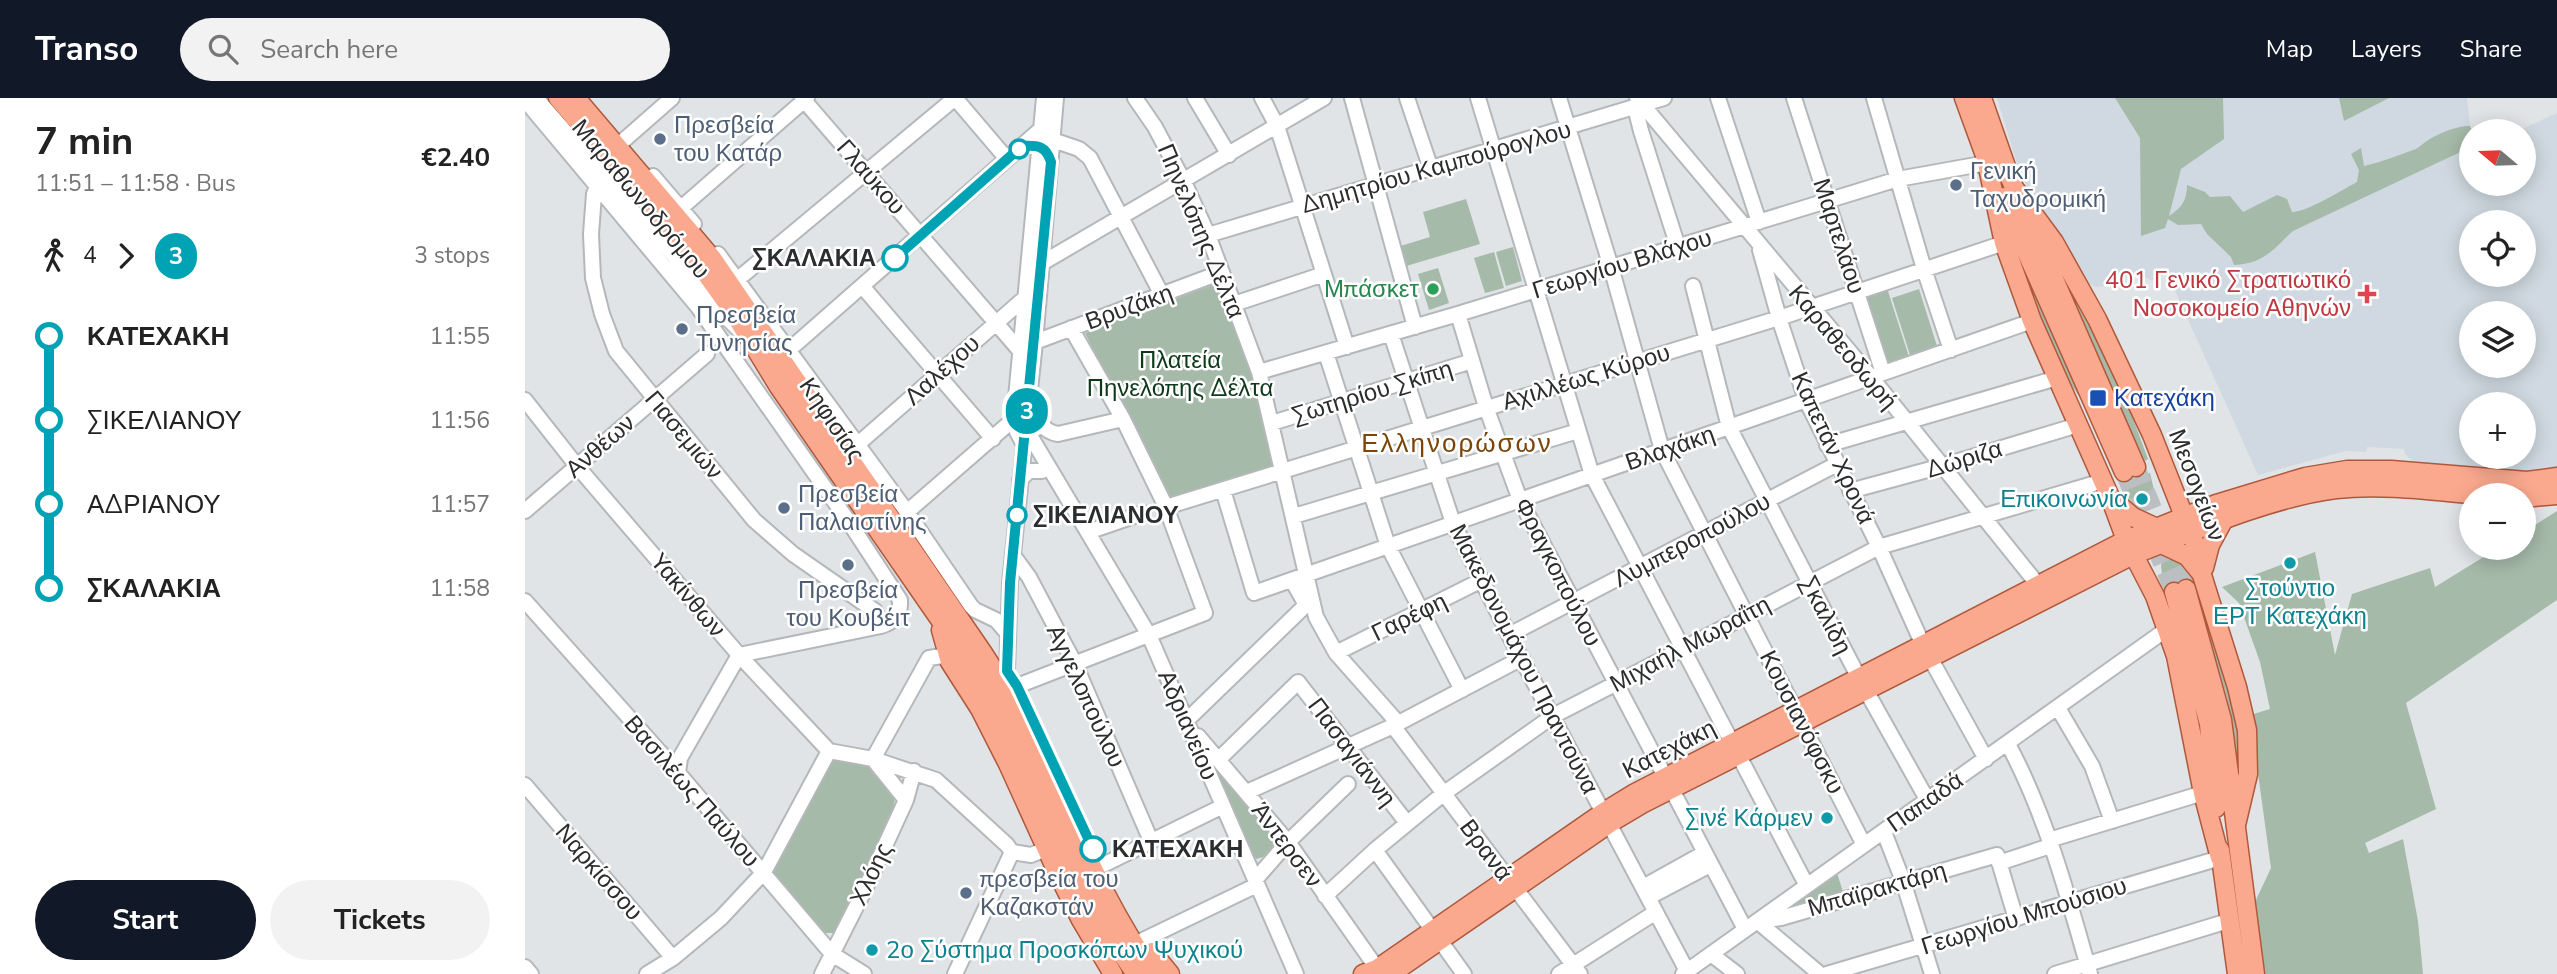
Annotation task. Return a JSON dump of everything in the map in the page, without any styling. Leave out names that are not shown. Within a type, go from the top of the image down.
[{"type":"main road","name":"Κηφισίας","points":[[558,98],[680,240],[755,346],[779,359],[938,620],[990,692],[1098,918],[1136,974]]},
{"type":"main road","name":"Κηφισίας","points":[[576,98],[712,258],[1002,682],[1098,882],[1154,974]]},
{"type":"main road","name":"Μεσογείων","points":[[1964,98],[1987,163],[2130,470],[2015,189],[1982,98]]},
{"type":"main road","name":"Μεσογείων","points":[[1987,163],[2004,243],[2032,321],[2106,489],[2202,575],[2234,675],[2247,730],[2248,774],[2236,825]]},
{"type":"main road","name":"Μεσογείων","points":[[2015,189],[2054,242],[2097,319],[2143,415],[2162,463],[2155,596],[2176,656],[2203,793],[2220,858]]},
{"type":"main road","points":[[2155,596],[2152,569],[2165,503],[2162,463]]},
{"type":"main road","points":[[2158,536],[2305,477],[2337,471],[2391,470],[2527,481],[2557,477]]},
{"type":"main road","points":[[2158,536],[2336,489],[2386,488],[2459,493]]},
{"type":"main road","points":[[2106,489],[2133,517],[2187,556],[2202,575]]},
{"type":"main road","points":[[2536,497],[2557,495]]},
{"type":"main road","points":[[2202,575],[2210,545],[2223,521]]},
{"type":"main road","name":"Κατεχάκη","points":[[1378,973],[1438,936],[1607,817],[2043,592],[2158,536]]},
{"type":"main road","name":"Μεσογείων","points":[[2237,974],[2220,858],[2209,724],[2180,591],[2222,720],[2255,974]]},
{"type":"main road","name":"Κηφισίας","points":[[957,616],[980,635],[1017,686],[1112,890],[1143,940],[1170,974]]},
{"type":"main road","points":[[938,620],[950,662],[980,709],[1080,920],[1113,974]]},
{"type":"street","points":[[536,98],[674,256],[700,291],[755,346]]},
{"type":"street","points":[[584,98],[681,208],[738,279],[779,359],[858,444],[971,606],[996,621],[1008,634]]},
{"type":"street","points":[[623,141],[671,98]]},
{"type":"street","points":[[738,279],[955,98],[1007,159]]},
{"type":"street","points":[[1020,423],[1021,352],[1027,296],[1036,266],[1051,162],[1041,129],[1044,98]]},
{"type":"street","points":[[907,512],[993,439],[1020,423],[1028,400],[1035,342],[1036,266],[1047,143],[1056,98]]},
{"type":"street","name":"Πηνελόπης Δέλτα","points":[[1135,98],[1155,127],[1184,181],[1208,235],[1259,372],[1307,574]]},
{"type":"street","points":[[1195,98],[1229,155]]},
{"type":"street","points":[[1262,98],[1277,126],[1347,347]]},
{"type":"street","points":[[1036,266],[1324,98]]},
{"type":"street","points":[[1352,98],[1415,327]]},
{"type":"street","points":[[1407,98],[1431,169]]},
{"type":"street","points":[[1478,98],[1592,475],[1807,886]]},
{"type":"street","name":"Κουσιανόφσκυ","points":[[1559,98],[1611,267],[1662,450],[1864,845]]},
{"type":"street","name":"Δημητρίου Καμπούρογλου","points":[[1208,235],[1568,128],[1639,101],[1664,98]]},
{"type":"street","points":[[1718,98],[1759,222]]},
{"type":"street","name":"Μαρτελάου","points":[[1794,98],[1857,290],[1877,375]]},
{"type":"street","points":[[1874,98],[1951,350]]},
{"type":"street","points":[[681,208],[804,99]]},
{"type":"street","name":"Γλαύκου","points":[[804,99],[1021,352]]},
{"type":"street","name":"Μαραθωνοδρόμου","points":[[525,100],[698,307],[882,572],[900,600],[899,611],[892,621],[881,626]]},
{"type":"street","points":[[1639,101],[1637,115],[1641,131],[1678,247]]},
{"type":"street","name":"Καραθεοδωρή","points":[[1639,101],[1810,307],[1877,375],[1906,424],[2043,592]]},
{"type":"street","points":[[779,359],[1041,129]]},
{"type":"street","points":[[1022,146],[1047,143],[1079,149],[1090,158],[1162,295]]},
{"type":"street","name":"Γεωργίου Βλάχου","points":[[1259,372],[1535,291],[1898,179],[1987,163]]},
{"type":"street","name":"Γιασεμιών","points":[[598,186],[594,194],[591,234],[593,278],[616,351],[653,400],[754,520],[793,554],[875,611],[881,626]]},
{"type":"street","name":"Αχιλλέως Κύρου","points":[[1165,507],[1779,318],[2004,243]]},
{"type":"street","name":"Καπετάν Χρονά","points":[[1759,245],[1806,400],[1879,547],[1926,652],[1986,760]]},
{"type":"street","name":"Βρυζάκη","points":[[1035,342],[1222,272]]},
{"type":"street","points":[[1234,304],[1324,274]]},
{"type":"street","points":[[862,286],[993,439]]},
{"type":"street","name":"Σκαλίδη","points":[[1693,286],[1729,427],[1862,685],[1928,801]]},
{"type":"street","name":"Λαλέχου","points":[[858,444],[1027,296]]},
{"type":"street","name":"Φραγκοπούλου","points":[[1458,314],[1486,407],[1520,500],[1707,859],[1751,925]]},
{"type":"street","name":"Βλαχάκη","points":[[1223,489],[1254,593],[2032,321]]},
{"type":"street","points":[[1017,686],[1205,612],[1165,507],[1123,419],[1070,328]]},
{"type":"street","name":"Μακεδονομάχου Πραντούνα","points":[[1391,334],[1453,523],[1509,635],[1646,892],[1685,973]]},
{"type":"street","points":[[1326,353],[1388,546],[1462,690]]},
{"type":"street","name":"Ανθέων","points":[[525,511],[706,354]]},
{"type":"street","name":"Σωτηρίου Σκίπη","points":[[1272,424],[1472,361]]},
{"type":"street","points":[[1827,445],[2057,378]]},
{"type":"street","name":"Υακίνθων","points":[[525,400],[577,466],[739,655],[829,751]]},
{"type":"street","points":[[1028,400],[1043,428],[1051,433],[1058,434],[1123,419]]},
{"type":"street","name":"Αδριανείου","points":[[1020,423],[1017,432],[1024,444],[1042,471],[1060,486]]},
{"type":"street","name":"Αδριανείου","points":[[1020,423],[1089,532],[1149,635],[1296,974]]},
{"type":"street","name":"Δώριζα","points":[[1850,491],[2078,425]]},
{"type":"street","points":[[1294,516],[1578,431]]},
{"type":"street","points":[[1007,671],[1010,583],[1024,444]]},
{"type":"street","name":"Λυμπεροπούλου","points":[[1509,635],[1837,464]]},
{"type":"street","points":[[1020,480],[1029,471],[1042,471]]},
{"type":"street","name":"Μιχαήλ Μωραΐτη","points":[[1325,896],[1406,823],[1553,716],[1809,582],[1879,547],[1982,516],[2106,489]]},
{"type":"street","points":[[1089,532],[1143,513]]},
{"type":"street","name":"Αγγελοπούλου","points":[[1013,555],[1033,584],[1075,664],[1151,841]]},
{"type":"street","name":"Βρανά","points":[[1307,574],[1309,603]]},
{"type":"street","name":"Βρανά","points":[[1292,580],[1309,603],[1336,653],[1396,724],[1443,794],[1577,969]]},
{"type":"street","name":"Γαρέφη","points":[[1336,653],[1482,580]]},
{"type":"street","points":[[1010,583],[1033,584]]},
{"type":"street","name":"Βασιλέως Παύλου","points":[[525,601],[675,764],[832,954],[864,974]]},
{"type":"street","points":[[1187,721],[1309,603]]},
{"type":"street","points":[[675,764],[739,655],[881,626]]},
{"type":"street","name":"Παπαδά","points":[[1685,973],[2167,629]]},
{"type":"street","points":[[873,759],[929,658],[942,656],[950,662]]},
{"type":"street","points":[[1247,792],[1396,724],[1522,658]]},
{"type":"street","name":"Πασαγιάννη","points":[[1219,760],[1298,682],[1406,823]]},
{"type":"street","points":[[2058,708],[2092,766],[2112,821]]},
{"type":"street","name":"Άντερσεν","points":[[1187,721],[1288,842],[1378,973]]},
{"type":"street","points":[[2008,744],[2031,791],[2050,843],[2088,969]]},
{"type":"street","points":[[647,974],[673,958],[721,918],[764,873],[829,751],[873,759],[936,780],[1012,852],[1031,855],[1047,849]]},
{"type":"street","points":[[873,759],[906,800]]},
{"type":"street","name":"Χλόης","points":[[822,974],[906,800],[914,771]]},
{"type":"street","points":[[1143,940],[1256,882],[1288,842],[1348,784]]},
{"type":"street","name":"Ναρκίσσου","points":[[525,785],[673,958]]},
{"type":"street","name":"Μπαϊρακτάρη","points":[[1751,925],[1903,881],[1998,859],[2203,793]]},
{"type":"street","points":[[1101,866],[1223,806]]},
{"type":"street","points":[[1884,832],[1903,881],[1932,974]]},
{"type":"street","points":[[1375,850],[1464,974]]},
{"type":"street","points":[[955,974],[1012,852]]},
{"type":"street","name":"Γεωργίου Μπούσιου","points":[[1827,974],[2220,858]]},
{"type":"street","points":[[1646,892],[1707,859]]},
{"type":"street","points":[[1998,859],[2016,919]]},
{"type":"street","points":[[1559,974],[1577,969],[1656,912]]},
{"type":"street","points":[[2055,974],[2088,969],[2228,921]]},
{"type":"street","points":[[1751,925],[1820,974]]},
{"type":"street","points":[[1711,954],[1737,974]]},
{"type":"street","points":[[525,967],[531,974]]},
{"type":"shaded area","points":[[1997,98],[2467,98],[2469,119],[2459,119],[2459,196],[2536,196],[2536,123],[2557,113],[2557,468],[2529,472],[2494,469],[2536,469],[2536,392],[2459,392],[2459,466],[2413,462],[2404,449],[2367,447],[2366,452],[2346,451],[2258,475],[2167,273],[2153,281],[2141,275],[2130,275],[2106,286],[2095,287],[2087,282],[2029,191],[2017,164]]},
{"type":"green space","points":[[2115,98],[2223,98],[2224,139],[2181,169],[2169,216],[2183,204],[2187,185],[2205,192],[2210,197],[2230,196],[2243,212],[2277,195],[2287,199],[2292,212],[2315,205],[2357,182],[2359,170],[2351,154],[2361,148],[2364,166],[2415,149],[2431,138],[2459,127],[2459,153],[2293,231],[2273,250],[2253,262],[2234,265],[2231,257],[2207,234],[2201,224],[2178,225],[2168,219],[2165,228],[2141,236],[2140,138]]},
{"type":"green space","points":[[2339,98],[2389,98],[2344,121]]},
{"type":"green space","points":[[1466,199],[1480,244],[1403,267],[1397,247],[1430,237],[1423,212]]},
{"type":"green space","points":[[2004,218],[2089,409],[2049,344],[2028,292]]},
{"type":"green space","points":[[1513,247],[1522,281],[1506,286],[1496,252]]},
{"type":"green space","name":"Μπάσκετ","points":[[1494,252],[1504,288],[1485,293],[1474,258]]},
{"type":"green space","points":[[2049,253],[2079,302],[2117,379],[2148,459],[2145,461]]},
{"type":"green space","name":"Μπάσκετ","points":[[1438,268],[1449,303],[1429,310],[1418,274]]},
{"type":"green space","name":"Πλατεία Πηνελόπης Δέλτα","points":[[1218,283],[1254,378],[1277,469],[1167,501],[1085,333]]},
{"type":"green space","points":[[1886,285],[1910,360],[1886,368],[1863,292]]},
{"type":"green space","points":[[1919,289],[1937,346],[1910,355],[1892,298]]},
{"type":"green space","points":[[2150,473],[2153,499],[2136,506],[2129,501],[2122,486]]},
{"type":"green space","points":[[2557,511],[2557,600],[2406,703],[2436,809],[2365,843],[2369,853],[2403,839],[2418,921],[2423,974],[2265,974],[2255,902],[2271,868],[2250,715],[2270,709],[2260,662],[2239,603],[2222,587],[2315,552],[2335,655],[2352,594],[2430,568],[2435,587],[2479,560],[2536,560],[2536,524]]},
{"type":"green space","points":[[2167,555],[2185,566],[2196,585],[2164,593],[2161,565]]},
{"type":"green space","points":[[2199,593],[2232,696],[2240,753],[2240,794],[2227,698],[2196,595]]},
{"type":"green space","points":[[833,759],[869,766],[895,795],[894,808],[834,933],[823,933],[770,871]]},
{"type":"green space","points":[[1212,764],[1276,840],[1276,846],[1263,857],[1256,859],[1253,854]]},
{"type":"green space","points":[[1835,871],[1843,892],[1779,914]]},
{"type":"tunnel","points":[[2136,467],[2186,589]]},
{"type":"tunnel","points":[[2124,472],[2174,592]]},
{"type":"bus line","name":"3","points":[[895,258],[1022,146],[1040,146],[1046,149],[1051,162],[1010,583],[1007,671],[1017,686],[1093,849]]},
{"type":"place","name":"Πρεσβεία του Κατάρ","points":[[660,139]]},
{"type":"place","name":"Γενική Ταχυδρομική","points":[[1956,185]]},
{"type":"place","name":"ΣΚΑΛΑΚΙΑ","points":[[895,258]]},
{"type":"place","name":"Μπάσκετ","points":[[1433,289]]},
{"type":"place","name":"401 Γενικό Στρατιωτικό Νοσοκομείο Αθηνών","points":[[2367,294]]},
{"type":"place","name":"Πρεσβεία Τυνησίας","points":[[682,329]]},
{"type":"place","name":"Κατεχάκη","points":[[2098,398]]},
{"type":"place","name":"Επικοινωνία","points":[[2142,499]]},
{"type":"place","name":"Πρεσβεία Παλαιστίνης","points":[[784,508]]},
{"type":"place","name":"ΣΙΚΕΛΙΑΝΟΥ","points":[[1017,515]]},
{"type":"place","name":"Στούντιο ΕΡΤ Κατεχάκη","points":[[2290,563]]},
{"type":"place","name":"Πρεσβεία του Κουβέιτ","points":[[848,565]]},
{"type":"place","name":"Σινέ Κάρμεν","points":[[1827,818]]},
{"type":"place","name":"ΚΑΤΕΧΑΚΗ","points":[[1093,849]]},
{"type":"place","name":"πρεσβεία του Καζακστάν","points":[[966,893]]},
{"type":"place","name":"2ο Σύστημα Προσκόπων Ψυχικού","points":[[872,950]]},
{"type":"district","name":"Ελληνορώσων","points":[[1457,443]]}]
